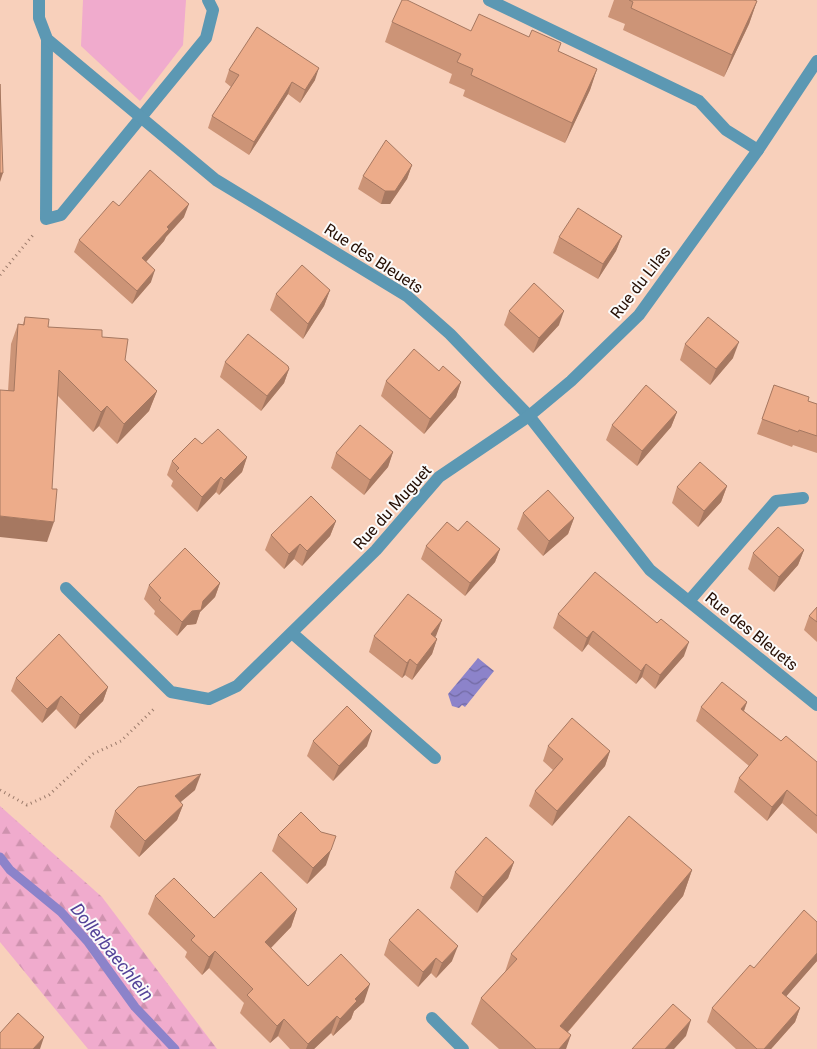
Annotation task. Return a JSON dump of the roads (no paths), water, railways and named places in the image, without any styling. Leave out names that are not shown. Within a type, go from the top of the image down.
[{"type":"street","points":[[39,0],[39,18],[47,39],[46,219],[61,215],[206,38],[214,10],[208,0]]},
{"type":"street","points":[[489,0],[699,101],[726,130],[758,150]]},
{"type":"street","name":"Rue des Bleuets","points":[[47,39],[216,180],[407,296],[450,334],[529,416],[650,570],[817,705]]},
{"type":"street","name":"Rue du Lilas","points":[[529,416],[571,381],[639,315],[758,150],[817,61]]},
{"type":"street","name":"Rue du Muguet","points":[[66,588],[171,692],[209,699],[237,686],[292,633],[376,550],[439,477],[529,416]]},
{"type":"street","name":"Rue des Bleuets","points":[[689,601],[776,501],[803,498]]},
{"type":"street","points":[[292,633],[435,758]]},
{"type":"street","points":[[432,1018],[463,1049]]},
{"type":"water","points":[[478,658],[494,671],[465,707],[462,705],[459,708],[452,706],[448,694]]},
{"type":"waterway","name":"Dollerbaechlein","points":[[0,857],[10,870],[61,912],[88,942],[135,1007],[175,1049]]}]
